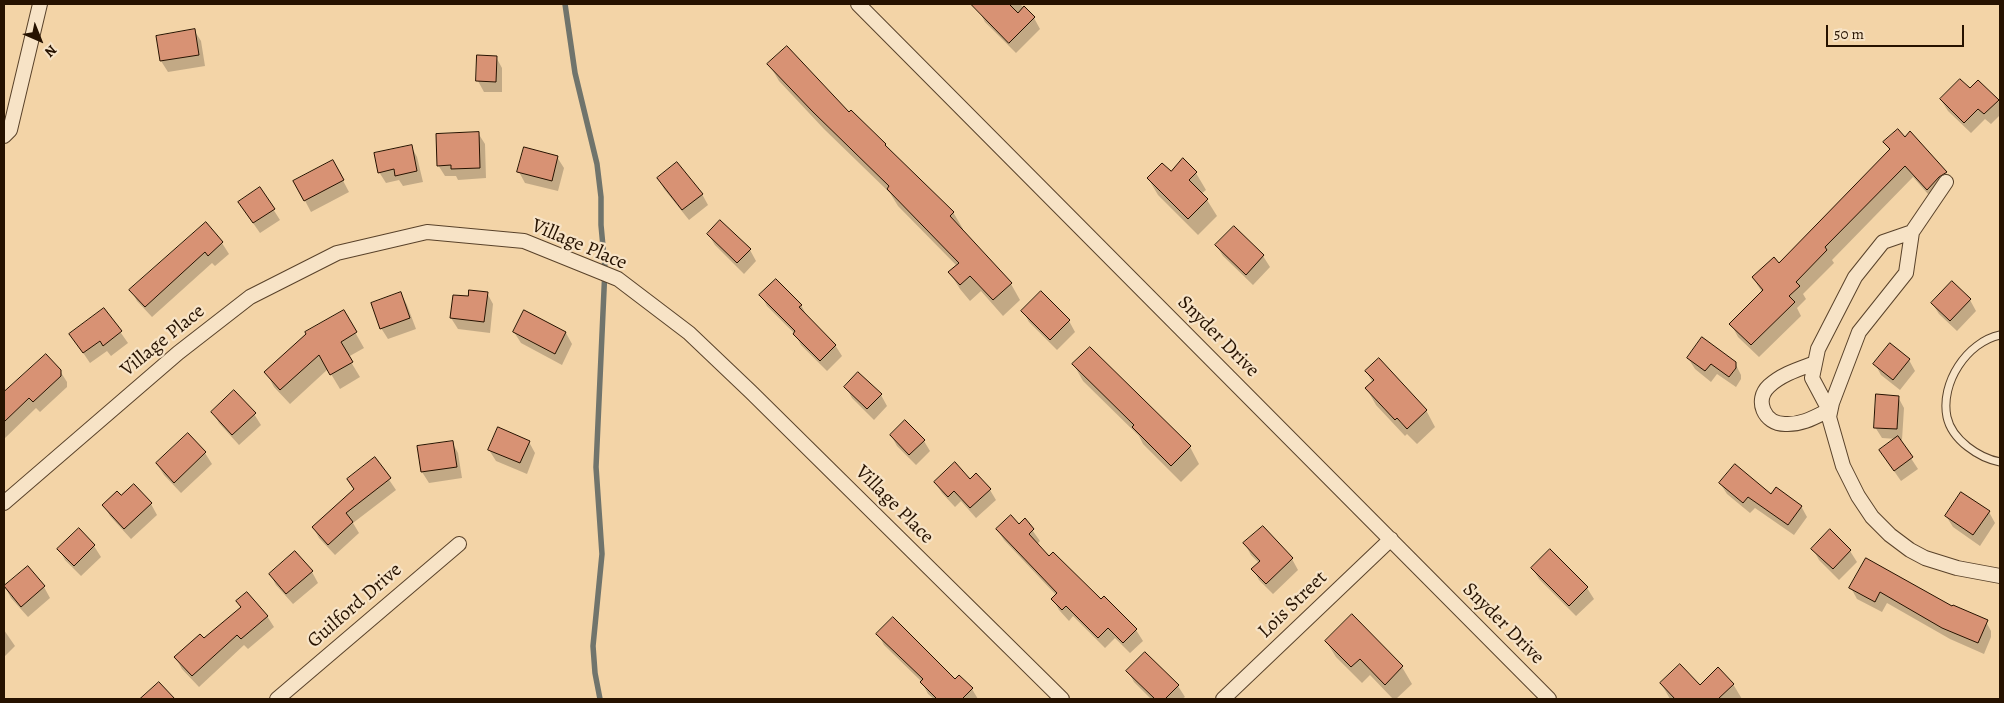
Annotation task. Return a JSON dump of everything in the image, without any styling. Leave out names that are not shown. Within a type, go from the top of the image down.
[{"type":"street","points":[[4,136],[10,130],[40,4]]},
{"type":"street","name":"Snyder Drive","points":[[858,4],[1549,699]]},
{"type":"street","points":[[1815,363],[1791,372],[1769,386],[1762,397],[1762,410],[1770,419],[1784,424],[1806,422],[1829,410],[1859,332],[1906,273],[1912,232],[1946,182]]},
{"type":"street","name":"Village Place","points":[[4,503],[178,353],[250,298],[337,253],[427,232],[524,241],[618,279],[689,333],[752,392],[1062,699]]},
{"type":"street","points":[[1912,232],[1883,242],[1856,277],[1818,349],[1812,378],[1829,410],[1833,433],[1843,466],[1858,496],[1872,517],[1890,535],[1910,550],[1925,558],[1957,568],[2000,576]]},
{"type":"street","name":"Lois Street","points":[[1223,699],[1391,539]]},
{"type":"street","name":"Guilford Drive","points":[[277,699],[459,544]]},
{"type":"lane","points":[[2000,335],[1980,343],[1962,361],[1948,393],[1947,416],[1950,426],[1960,440],[1974,452],[2000,462]]},
{"type":"building","points":[[971,4],[1009,4],[1018,13],[1024,6],[1035,17],[1009,43]]},
{"type":"building","points":[[195,29],[199,55],[160,61],[156,36]]},
{"type":"building","points":[[787,46],[849,112],[851,110],[954,212],[950,216],[1012,283],[993,300],[970,276],[960,285],[948,272],[959,263],[887,189],[889,186],[767,64]]},
{"type":"building","points":[[477,55],[497,56],[496,82],[476,81]]},
{"type":"building","points":[[1960,79],[1970,88],[1978,80],[1999,100],[1984,114],[1978,109],[1964,123],[1940,99]]},
{"type":"building","points":[[1898,129],[1905,137],[1910,131],[1947,172],[1939,177],[1927,190],[1905,166],[1825,247],[1827,250],[1796,282],[1800,286],[1789,296],[1795,302],[1751,345],[1729,324],[1763,290],[1752,277],[1774,257],[1779,263],[1890,149],[1883,142]]},
{"type":"building","points":[[479,132],[480,168],[451,169],[451,165],[437,166],[436,134]]},
{"type":"building","points":[[412,145],[417,171],[395,176],[394,169],[378,173],[374,153]]},
{"type":"building","points":[[524,147],[558,156],[552,181],[517,172]]},
{"type":"building","points":[[1183,158],[1197,172],[1189,180],[1208,199],[1188,219],[1147,178],[1162,163],[1171,171]]},
{"type":"building","points":[[333,160],[344,180],[304,201],[293,181]]},
{"type":"building","points":[[677,162],[703,194],[682,210],[657,178]]},
{"type":"building","points":[[260,187],[275,209],[253,223],[238,202]]},
{"type":"building","points":[[720,220],[751,249],[737,263],[707,234]]},
{"type":"building","points":[[206,222],[223,242],[208,256],[205,252],[145,307],[129,290]]},
{"type":"building","points":[[1234,226],[1264,255],[1246,275],[1215,245]]},
{"type":"building","points":[[776,279],[802,305],[799,307],[836,345],[820,361],[793,334],[795,331],[759,295]]},
{"type":"building","points":[[1952,281],[1971,299],[1950,321],[1931,303]]},
{"type":"building","points":[[469,290],[488,292],[484,322],[450,318],[453,295],[468,296]]},
{"type":"building","points":[[1041,291],[1070,320],[1050,340],[1021,311]]},
{"type":"building","points":[[401,292],[410,318],[380,329],[371,303]]},
{"type":"building","points":[[104,308],[122,331],[103,346],[100,341],[83,353],[69,334]]},
{"type":"building","points":[[344,310],[357,332],[341,342],[353,362],[330,375],[319,355],[280,390],[264,372],[306,334],[305,332]]},
{"type":"building","points":[[524,310],[566,332],[555,354],[513,332]]},
{"type":"building","points":[[1702,337],[1736,362],[1736,368],[1729,377],[1711,364],[1705,371],[1687,358]]},
{"type":"building","points":[[1890,343],[1910,359],[1893,380],[1873,364]]},
{"type":"building","points":[[1090,347],[1191,446],[1171,466],[1132,427],[1134,425],[1072,364]]},
{"type":"building","points":[[46,354],[61,370],[61,376],[33,402],[29,398],[4,422],[4,392]]},
{"type":"building","points":[[1379,358],[1427,410],[1407,429],[1397,418],[1395,420],[1365,388],[1374,380],[1365,371]]},
{"type":"building","points":[[858,372],[882,394],[867,409],[844,387]]},
{"type":"building","points":[[234,390],[256,413],[232,435],[211,412]]},
{"type":"building","points":[[1876,394],[1899,396],[1897,429],[1874,428]]},
{"type":"building","points":[[905,420],[925,440],[909,455],[890,435]]},
{"type":"building","points":[[498,427],[530,441],[520,463],[488,450]]},
{"type":"building","points":[[188,433],[206,452],[174,483],[156,463]]},
{"type":"building","points":[[1898,436],[1913,457],[1894,471],[1879,450]]},
{"type":"building","points":[[453,441],[457,467],[421,472],[417,446]]},
{"type":"building","points":[[375,457],[391,478],[346,513],[353,522],[328,545],[312,527],[354,489],[347,479]]},
{"type":"building","points":[[955,462],[970,479],[976,473],[991,489],[970,508],[954,491],[948,497],[934,482]]},
{"type":"building","points":[[1735,464],[1771,494],[1776,487],[1802,506],[1788,525],[1748,497],[1743,503],[1719,483]]},
{"type":"building","points":[[134,484],[152,503],[124,529],[102,505],[117,491],[121,495]]},
{"type":"building","points":[[1961,492],[1990,511],[1973,535],[1945,516]]},
{"type":"building","points":[[1011,515],[1019,524],[1025,518],[1034,529],[1029,534],[1049,556],[1053,552],[1101,599],[1104,596],[1137,629],[1123,643],[1108,628],[1098,638],[1066,606],[1062,610],[1051,599],[1057,593],[996,529]]},
{"type":"building","points":[[1263,526],[1293,558],[1266,584],[1251,569],[1260,561],[1243,543]]},
{"type":"building","points":[[79,528],[95,545],[74,566],[57,549]]},
{"type":"building","points":[[1830,529],[1851,550],[1833,569],[1811,549]]},
{"type":"building","points":[[1550,549],[1588,587],[1569,606],[1531,568]]},
{"type":"building","points":[[295,551],[313,571],[286,594],[269,574]]},
{"type":"building","points":[[1866,558],[1952,606],[1988,620],[1978,643],[1942,628],[1880,592],[1875,602],[1849,588]]},
{"type":"building","points":[[28,566],[45,586],[21,607],[4,586]]},
{"type":"building","points":[[247,592],[268,616],[241,639],[237,635],[192,676],[174,657],[200,634],[204,638],[241,607],[236,601]]},
{"type":"building","points":[[1352,614],[1403,666],[1385,685],[1360,659],[1351,667],[1325,641]]},
{"type":"building","points":[[893,617],[955,679],[959,675],[973,688],[962,699],[937,699],[920,682],[923,679],[876,634]]},
{"type":"building","points":[[1145,652],[1179,685],[1165,699],[1155,699],[1126,671]]},
{"type":"building","points":[[1680,664],[1700,685],[1718,667],[1734,684],[1718,699],[1675,699],[1660,683]]},
{"type":"building","points":[[159,682],[175,699],[140,699]]},
{"type":"waterway","points":[[565,4],[575,73],[597,164],[605,268],[596,467],[602,554],[593,646],[595,673],[600,699]]}]
